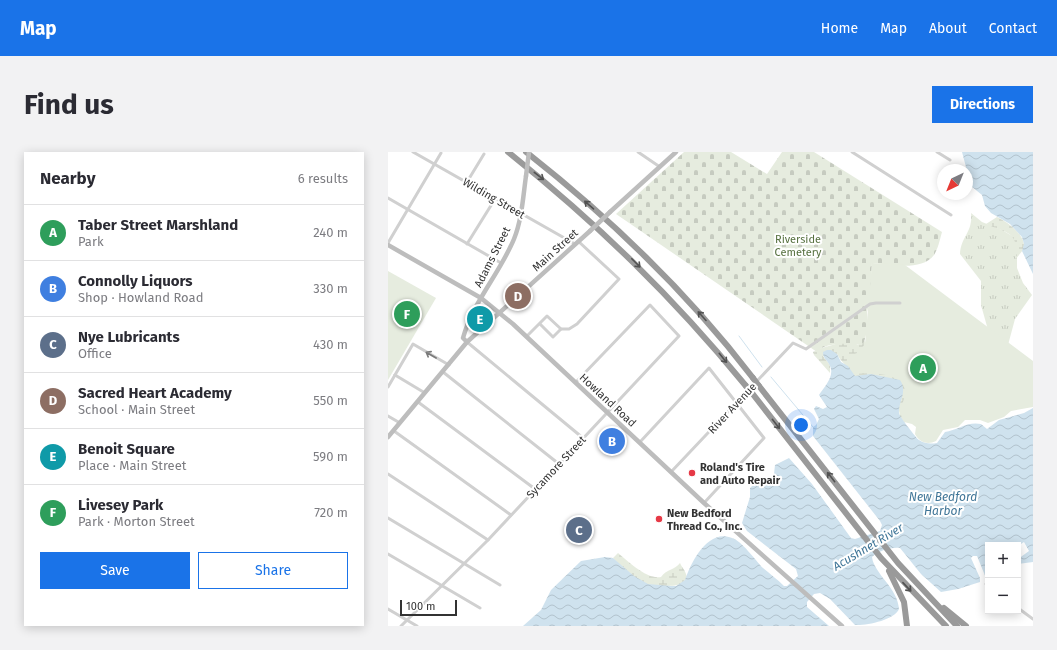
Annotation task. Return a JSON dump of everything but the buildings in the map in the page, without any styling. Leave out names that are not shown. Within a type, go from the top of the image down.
[{"type":"highway","points":[[508,152],[583,213],[633,259],[698,328],[746,386],[881,558],[946,626]]},
{"type":"highway","points":[[526,152],[579,196],[647,258],[702,316],[912,579],[957,626]]},
{"type":"highway","points":[[881,558],[903,599],[906,611],[907,626]]},
{"type":"highway","points":[[912,579],[966,626]]},
{"type":"main road","name":"Adams Street","points":[[467,342],[463,338],[465,332],[481,298],[515,238],[521,213],[529,152]]},
{"type":"main road","name":"Main Street","points":[[388,437],[467,342],[676,152]]},
{"type":"main road","name":"Howland Road","points":[[388,244],[481,298],[500,313],[527,336],[671,472],[842,626]]},
{"type":"street","name":"Wilding Street","points":[[413,152],[576,243],[619,279],[577,324],[569,329],[561,329]]},
{"type":"street","points":[[638,152],[660,167]]},
{"type":"street","points":[[852,152],[952,215]]},
{"type":"street","points":[[937,152],[950,160]]},
{"type":"street","points":[[388,244],[441,153]]},
{"type":"street","points":[[467,182],[484,154]]},
{"type":"street","points":[[388,198],[501,264]]},
{"type":"street","points":[[467,244],[495,199]]},
{"type":"street","name":"River Avenue","points":[[671,472],[793,343],[806,349],[870,304],[876,302],[900,304]]},
{"type":"street","name":"Sycamore Street","points":[[401,626],[465,564],[679,336],[650,305],[576,382]]},
{"type":"street","points":[[527,336],[547,316],[561,329],[553,337],[540,324]]},
{"type":"street","points":[[467,342],[583,438]]},
{"type":"street","points":[[388,387],[412,344],[449,365]]},
{"type":"street","points":[[640,442],[709,368],[764,438],[704,502]]},
{"type":"street","points":[[443,372],[559,464]]},
{"type":"street","points":[[395,375],[426,393]]},
{"type":"street","points":[[418,402],[535,489]]},
{"type":"street","points":[[388,416],[400,423]]},
{"type":"street","points":[[394,431],[511,515]]},
{"type":"street","points":[[388,474],[488,540]]},
{"type":"street","points":[[388,518],[500,585]]},
{"type":"street","points":[[388,554],[480,608]]},
{"type":"street","points":[[388,608],[418,626]]},
{"type":"street","points":[[1021,610],[1033,618]]},
{"type":"green space","name":"Riverside Cemetery","points":[[684,152],[731,152],[767,174],[782,152],[814,152],[942,232],[937,250],[934,255],[921,264],[905,266],[872,263],[870,301],[867,312],[868,328],[864,342],[860,345],[844,344],[825,346],[817,352],[616,214]]},
{"type":"green space","points":[[971,213],[982,222],[1002,230],[1014,237],[1017,245],[1017,268],[1023,283],[1032,295],[1015,319],[1008,345],[990,337],[981,305],[981,281],[960,254],[962,243],[969,230]]},
{"type":"green space","points":[[997,217],[1014,228],[1023,241],[1023,249],[1016,259],[1015,243],[1010,234],[986,224]]},
{"type":"green space","points":[[872,263],[905,265],[1033,361],[1033,407],[1011,411],[1004,417],[988,423],[980,420],[965,420],[958,427],[943,430],[936,441],[933,442],[927,443],[919,439],[915,434],[916,427],[912,424],[904,422],[899,410],[905,396],[903,384],[891,376],[884,374],[855,374],[846,363],[848,357],[857,353],[865,344]]},
{"type":"green space","points":[[388,271],[436,298],[388,380]]},
{"type":"green space","points":[[850,340],[858,345],[865,341],[867,345],[909,358],[905,423],[900,417],[899,410],[851,373],[837,354],[823,356],[830,365],[830,373],[814,355],[813,352],[818,349]]},
{"type":"green space","points":[[618,553],[644,573],[656,577],[661,577],[665,572],[676,567],[680,563],[687,579],[684,583],[672,586],[647,584],[639,580],[613,558]]},
{"type":"water","points":[[962,152],[1033,152],[1033,274],[1022,251],[1024,244],[1022,237],[1010,224],[991,213],[985,206],[982,195],[973,188],[973,164],[965,164]]},
{"type":"water","points":[[831,350],[837,354],[841,362],[848,366],[855,376],[871,374],[900,380],[903,393],[899,413],[918,439],[926,443],[937,443],[945,432],[967,425],[976,423],[981,424],[987,429],[999,420],[1024,413],[1033,408],[1033,562],[1021,564],[1021,542],[985,542],[985,576],[977,556],[973,556],[971,558],[980,578],[980,582],[958,589],[941,592],[921,574],[900,548],[881,551],[872,557],[877,569],[895,594],[899,609],[896,613],[886,619],[879,622],[866,624],[855,625],[830,599],[820,593],[814,594],[807,602],[807,607],[829,626],[523,626],[541,610],[551,590],[581,561],[605,557],[613,558],[634,576],[648,584],[676,586],[685,580],[696,556],[702,548],[715,538],[723,536],[732,538],[740,543],[763,568],[784,586],[787,586],[798,576],[796,569],[747,531],[742,523],[750,497],[750,488],[755,483],[770,479],[774,474],[775,465],[789,458],[812,484],[851,538],[855,539],[880,531],[882,525],[880,521],[813,436],[813,427],[819,419],[814,409],[816,406],[823,409],[827,407],[819,395],[827,384],[831,372],[831,368],[824,357],[823,352]]},
{"type":"pier","points":[[1024,542],[1029,551],[1021,557],[1021,544]]},
{"type":"waterway","points":[[739,336],[762,367]]},
{"type":"waterway","points":[[771,377],[813,427]]},
{"type":"place","name":"Sacred Heart Academy","points":[[518,296]]},
{"type":"place","name":"Livesey Park","points":[[407,314]]},
{"type":"place","name":"Benoit Square","points":[[480,319]]},
{"type":"place","name":"Taber Street Marshland","points":[[923,368]]},
{"type":"place","name":"Connolly Liquors","points":[[612,441]]},
{"type":"place","name":"Roland's Tire and Auto Repair","points":[[692,473]]},
{"type":"place","name":"New Bedford Thread Co., Inc.","points":[[659,519]]},
{"type":"place","name":"Nye Lubricants","points":[[579,530]]},
{"type":"water label","name":"New Bedford Harbor","points":[[943,504]]},
{"type":"water label","name":"Acushnet River","points":[[868,547]]}]
